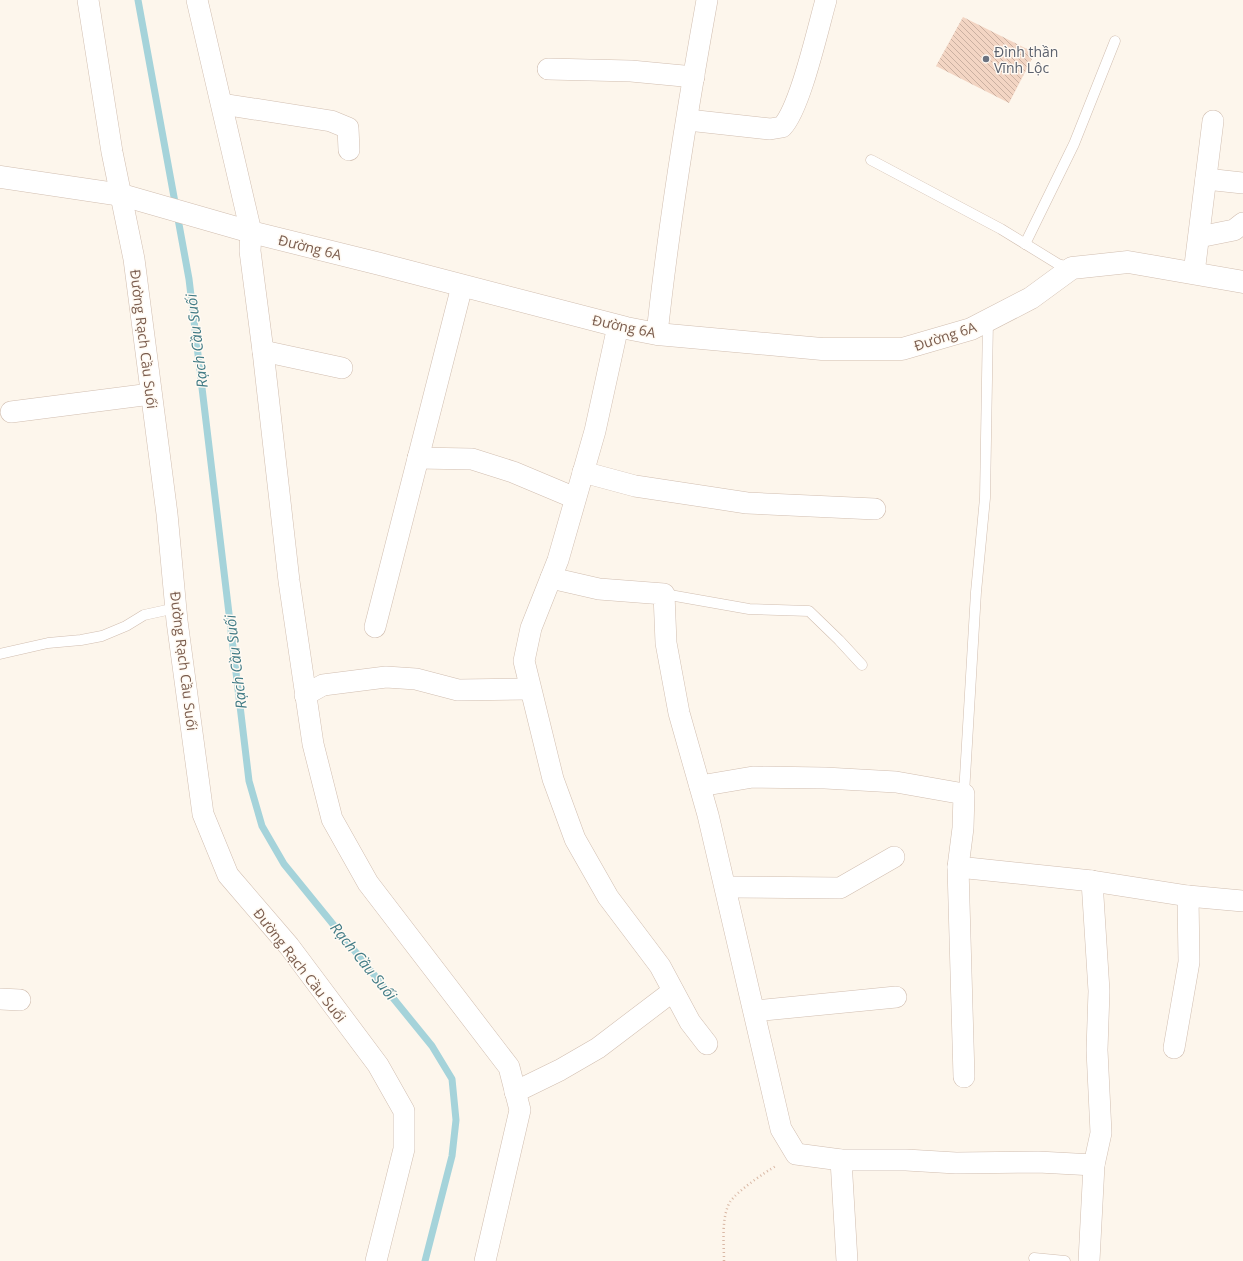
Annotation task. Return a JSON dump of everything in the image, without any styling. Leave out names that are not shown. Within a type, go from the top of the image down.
[{"type":"street","name":"Đường Rạch Cầu Suối","points":[[88,0],[112,152],[128,196],[134,259],[167,514],[176,608],[203,814],[228,875],[289,946],[378,1065],[404,1112],[404,1149],[376,1261]]},
{"type":"street","points":[[197,0],[222,104],[250,251],[289,581],[305,694],[313,744],[332,819],[368,883],[509,1067],[520,1110],[485,1261]]},
{"type":"street","points":[[656,334],[678,164],[688,120],[707,0]]},
{"type":"street","points":[[688,120],[770,129],[782,127],[792,114],[826,0]]},
{"type":"street","points":[[548,69],[632,70],[694,77]]},
{"type":"street","points":[[222,104],[331,121],[348,128],[349,150]]},
{"type":"street","points":[[1194,274],[1213,121]]},
{"type":"street","name":"Đường 6A","points":[[0,177],[128,196],[245,230],[618,326],[656,334],[822,349],[902,349],[971,329],[1031,298],[1072,268]]},
{"type":"street","points":[[1206,179],[1243,183]]},
{"type":"street","points":[[1199,237],[1234,230],[1243,223]]},
{"type":"street","points":[[1072,268],[1128,262],[1243,282]]},
{"type":"street","points":[[375,627],[462,286]]},
{"type":"street","points":[[618,326],[595,431],[558,560],[530,628],[524,661],[553,779],[575,840],[608,898],[660,966],[690,1022],[707,1044]]},
{"type":"street","points":[[263,351],[342,368]]},
{"type":"street","points":[[11,412],[151,394]]},
{"type":"street","points":[[418,458],[472,459],[513,472],[575,498]]},
{"type":"street","points":[[583,472],[635,486],[747,503],[874,509]]},
{"type":"street","points":[[551,578],[599,589],[664,594],[666,643],[679,713],[700,786],[726,887],[781,1129],[796,1154],[841,1160],[906,1160],[956,1163],[1038,1162],[1094,1165]]},
{"type":"street","points":[[305,694],[323,685],[386,677],[416,679],[458,690],[530,689]]},
{"type":"street","points":[[700,786],[753,777],[825,778],[896,782],[964,794],[963,828],[958,867],[964,1077]]},
{"type":"street","points":[[726,887],[840,888],[894,857]]},
{"type":"street","points":[[958,867],[1092,881],[1188,896],[1243,901]]},
{"type":"street","points":[[1089,1261],[1094,1165],[1102,1133],[1097,1050],[1099,991],[1092,881]]},
{"type":"street","points":[[1174,1048],[1189,962],[1188,896]]},
{"type":"street","points":[[515,1092],[560,1070],[598,1048],[674,991]]},
{"type":"street","points":[[754,1011],[896,997]]},
{"type":"street","points":[[841,1160],[847,1261]]},
{"type":"lane","points":[[1025,244],[1074,144],[1115,41]]},
{"type":"lane","points":[[871,160],[1001,229],[1058,264],[1072,268]]},
{"type":"lane","points":[[964,794],[976,592],[985,498],[988,320]]},
{"type":"lane","points":[[664,594],[749,609],[809,611],[862,665]]},
{"type":"lane","points":[[0,654],[48,643],[81,640],[102,636],[126,626],[144,615],[176,608]]},
{"type":"lane","points":[[1034,1258],[1065,1261]]},
{"type":"path","points":[[724,1261],[724,1225],[730,1202],[762,1174],[796,1154]]},
{"type":"building","name":"Đình thần Vĩnh Lộc","points":[[963,17],[1035,53],[1009,103],[936,66]]},
{"type":"waterway","name":"Rạch Cầu Suối","points":[[138,0],[189,279],[249,781],[262,826],[284,864],[432,1046],[452,1079],[456,1120],[452,1156],[425,1261]]},
{"type":"place","name":"Đình thần Vĩnh Lộc","points":[[986,59]]}]
